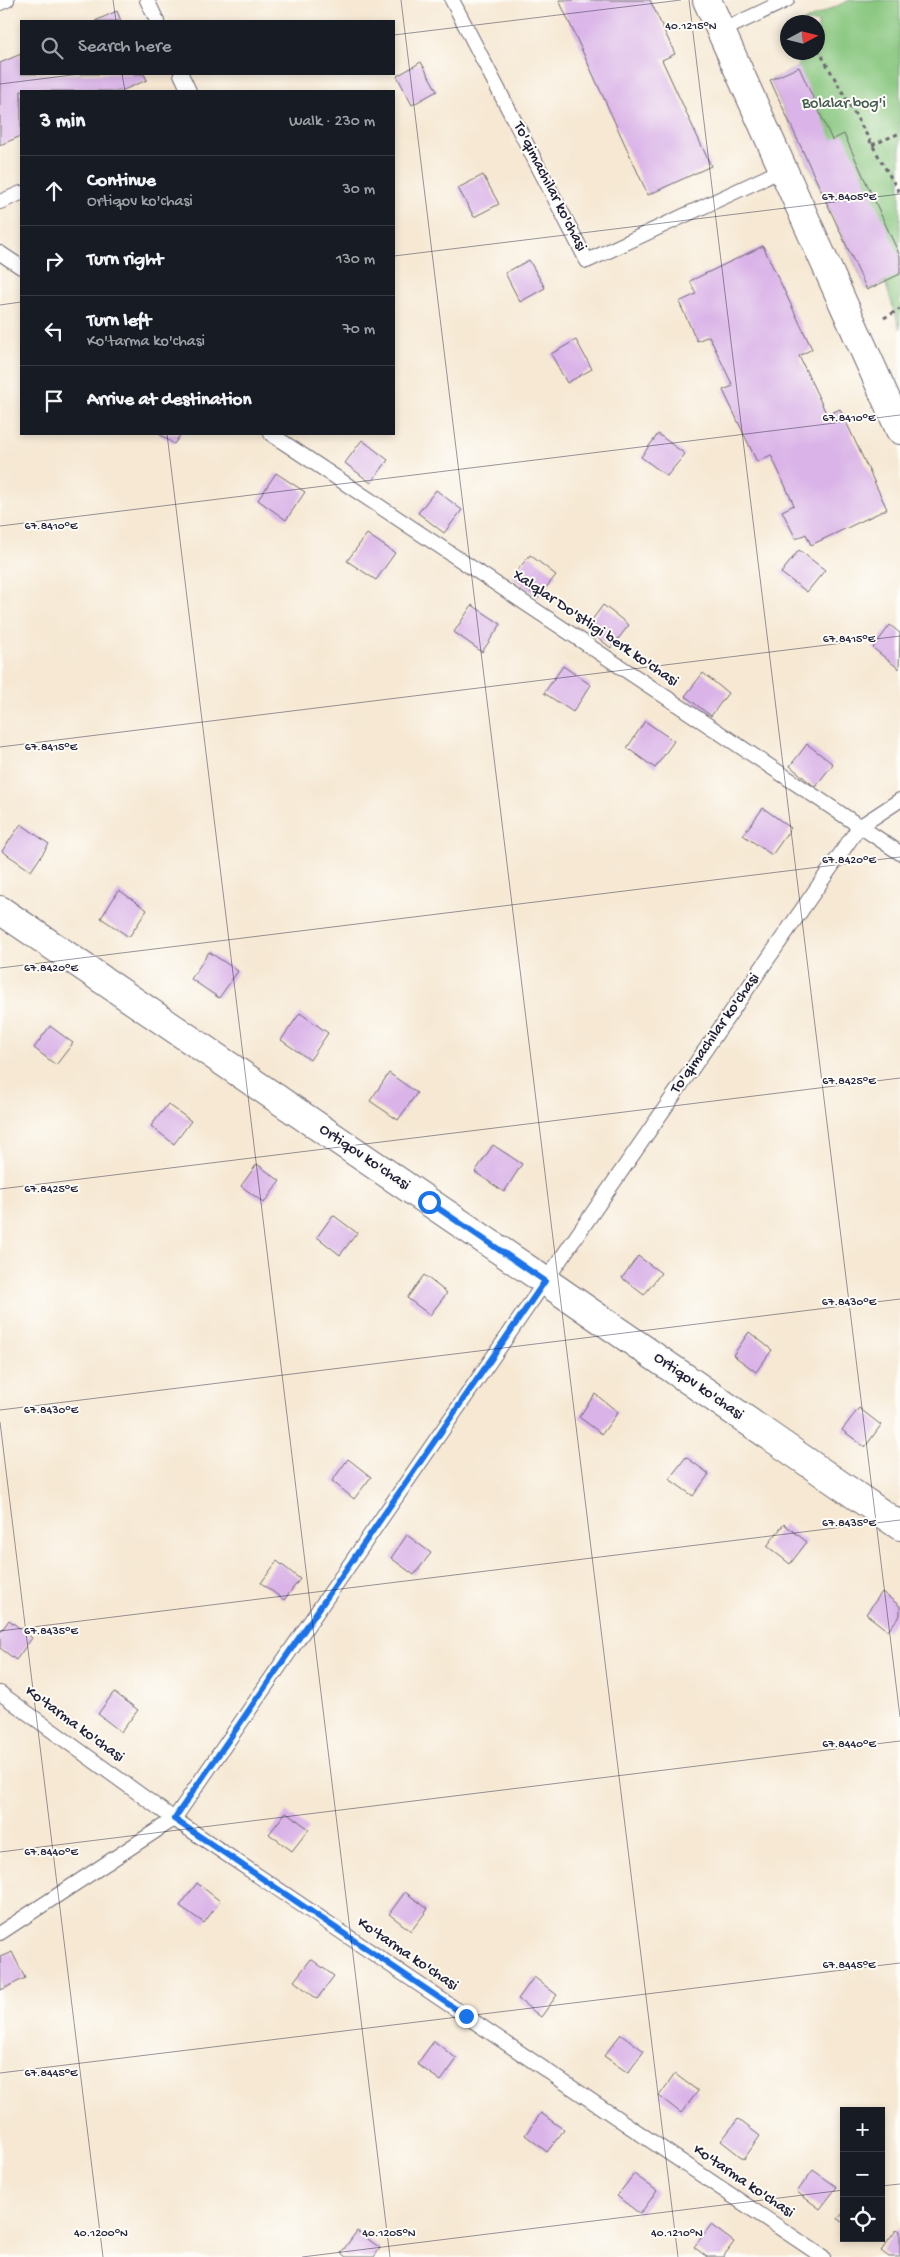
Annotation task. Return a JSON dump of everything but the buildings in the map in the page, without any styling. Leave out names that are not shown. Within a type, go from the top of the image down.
[{"type":"street","points":[[707,0],[900,430]]},
{"type":"street","name":"Ortiqov ko'chasi","points":[[0,910],[545,1281],[900,1526]]},
{"type":"lane","points":[[0,3],[7,0]]},
{"type":"lane","points":[[146,0],[156,20]]},
{"type":"lane","name":"To'qimachilar ko'chasi","points":[[452,0],[587,261],[784,170]]},
{"type":"lane","points":[[721,31],[787,0]]},
{"type":"lane","points":[[181,75],[189,90]]},
{"type":"lane","points":[[0,202],[20,192]]},
{"type":"lane","points":[[0,253],[20,266]]},
{"type":"lane","name":"Xalqlar Do'stligi berk ko'chasi","points":[[272,435],[900,853]]},
{"type":"lane","name":"To'qimachilar ko'chasi","points":[[174,1819],[859,826],[900,800]]},
{"type":"lane","name":"Ko'tarma ko'chasi","points":[[0,1693],[174,1819],[823,2257]]},
{"type":"lane","points":[[0,1933],[174,1819]]},
{"type":"path","points":[[824,60],[900,194]]},
{"type":"path","points":[[872,145],[900,133]]},
{"type":"green space","name":"Bolalar bog'i","points":[[850,0],[900,0],[900,329],[885,282],[867,290],[770,80],[799,67],[797,60],[825,60],[825,15],[817,15]]},
{"type":"route","points":[[429,1202],[545,1281],[174,1819],[466,2016]]}]
